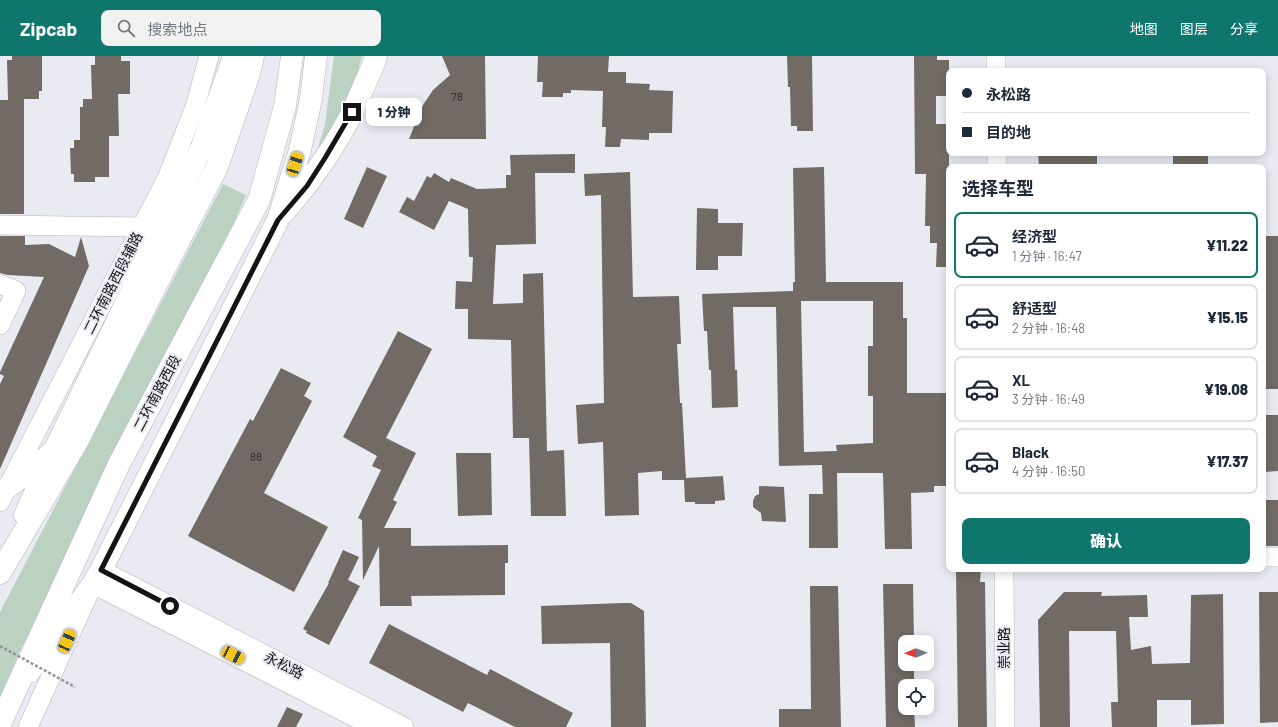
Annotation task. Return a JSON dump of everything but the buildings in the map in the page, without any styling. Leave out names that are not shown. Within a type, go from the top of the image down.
[{"type":"main road","points":[[0,569],[54,451],[202,147],[234,56]]},
{"type":"main road","points":[[0,573],[77,442],[217,167],[249,74],[253,56]]},
{"type":"main road","name":"二环南路西段","points":[[0,724],[11,697],[119,464],[259,200],[285,106],[292,56]]},
{"type":"main road","points":[[11,697],[97,577],[278,220],[300,150],[311,99],[316,56]]},
{"type":"main road","points":[[278,220],[307,186],[325,158],[352,112],[376,56]]},
{"type":"main road","points":[[4,494],[54,451]]},
{"type":"street","name":"二环南路西段辅路","points":[[4,494],[168,176],[195,107],[209,56]]},
{"type":"street","points":[[996,56],[996,68]]},
{"type":"street","points":[[0,225],[142,227]]},
{"type":"street","points":[[0,284],[16,291],[0,325]]},
{"type":"street","points":[[1266,557],[1278,557]]},
{"type":"street","name":"崇业路","points":[[1004,572],[1005,727]]},
{"type":"street","points":[[28,727],[97,577]]},
{"type":"street","name":"永松路","points":[[97,577],[374,727]]},
{"type":"street","name":"永松路","points":[[97,577],[404,727]]},
{"type":"path","points":[[0,646],[75,687]]},
{"type":"green space","points":[[334,56],[362,56],[357,75],[345,106],[316,155],[325,124]]},
{"type":"green space","points":[[223,184],[246,195],[220,255],[19,653],[0,697],[0,612]]},
{"type":"route","points":[[170,606],[101,570],[278,220],[307,186],[352,112]]}]
